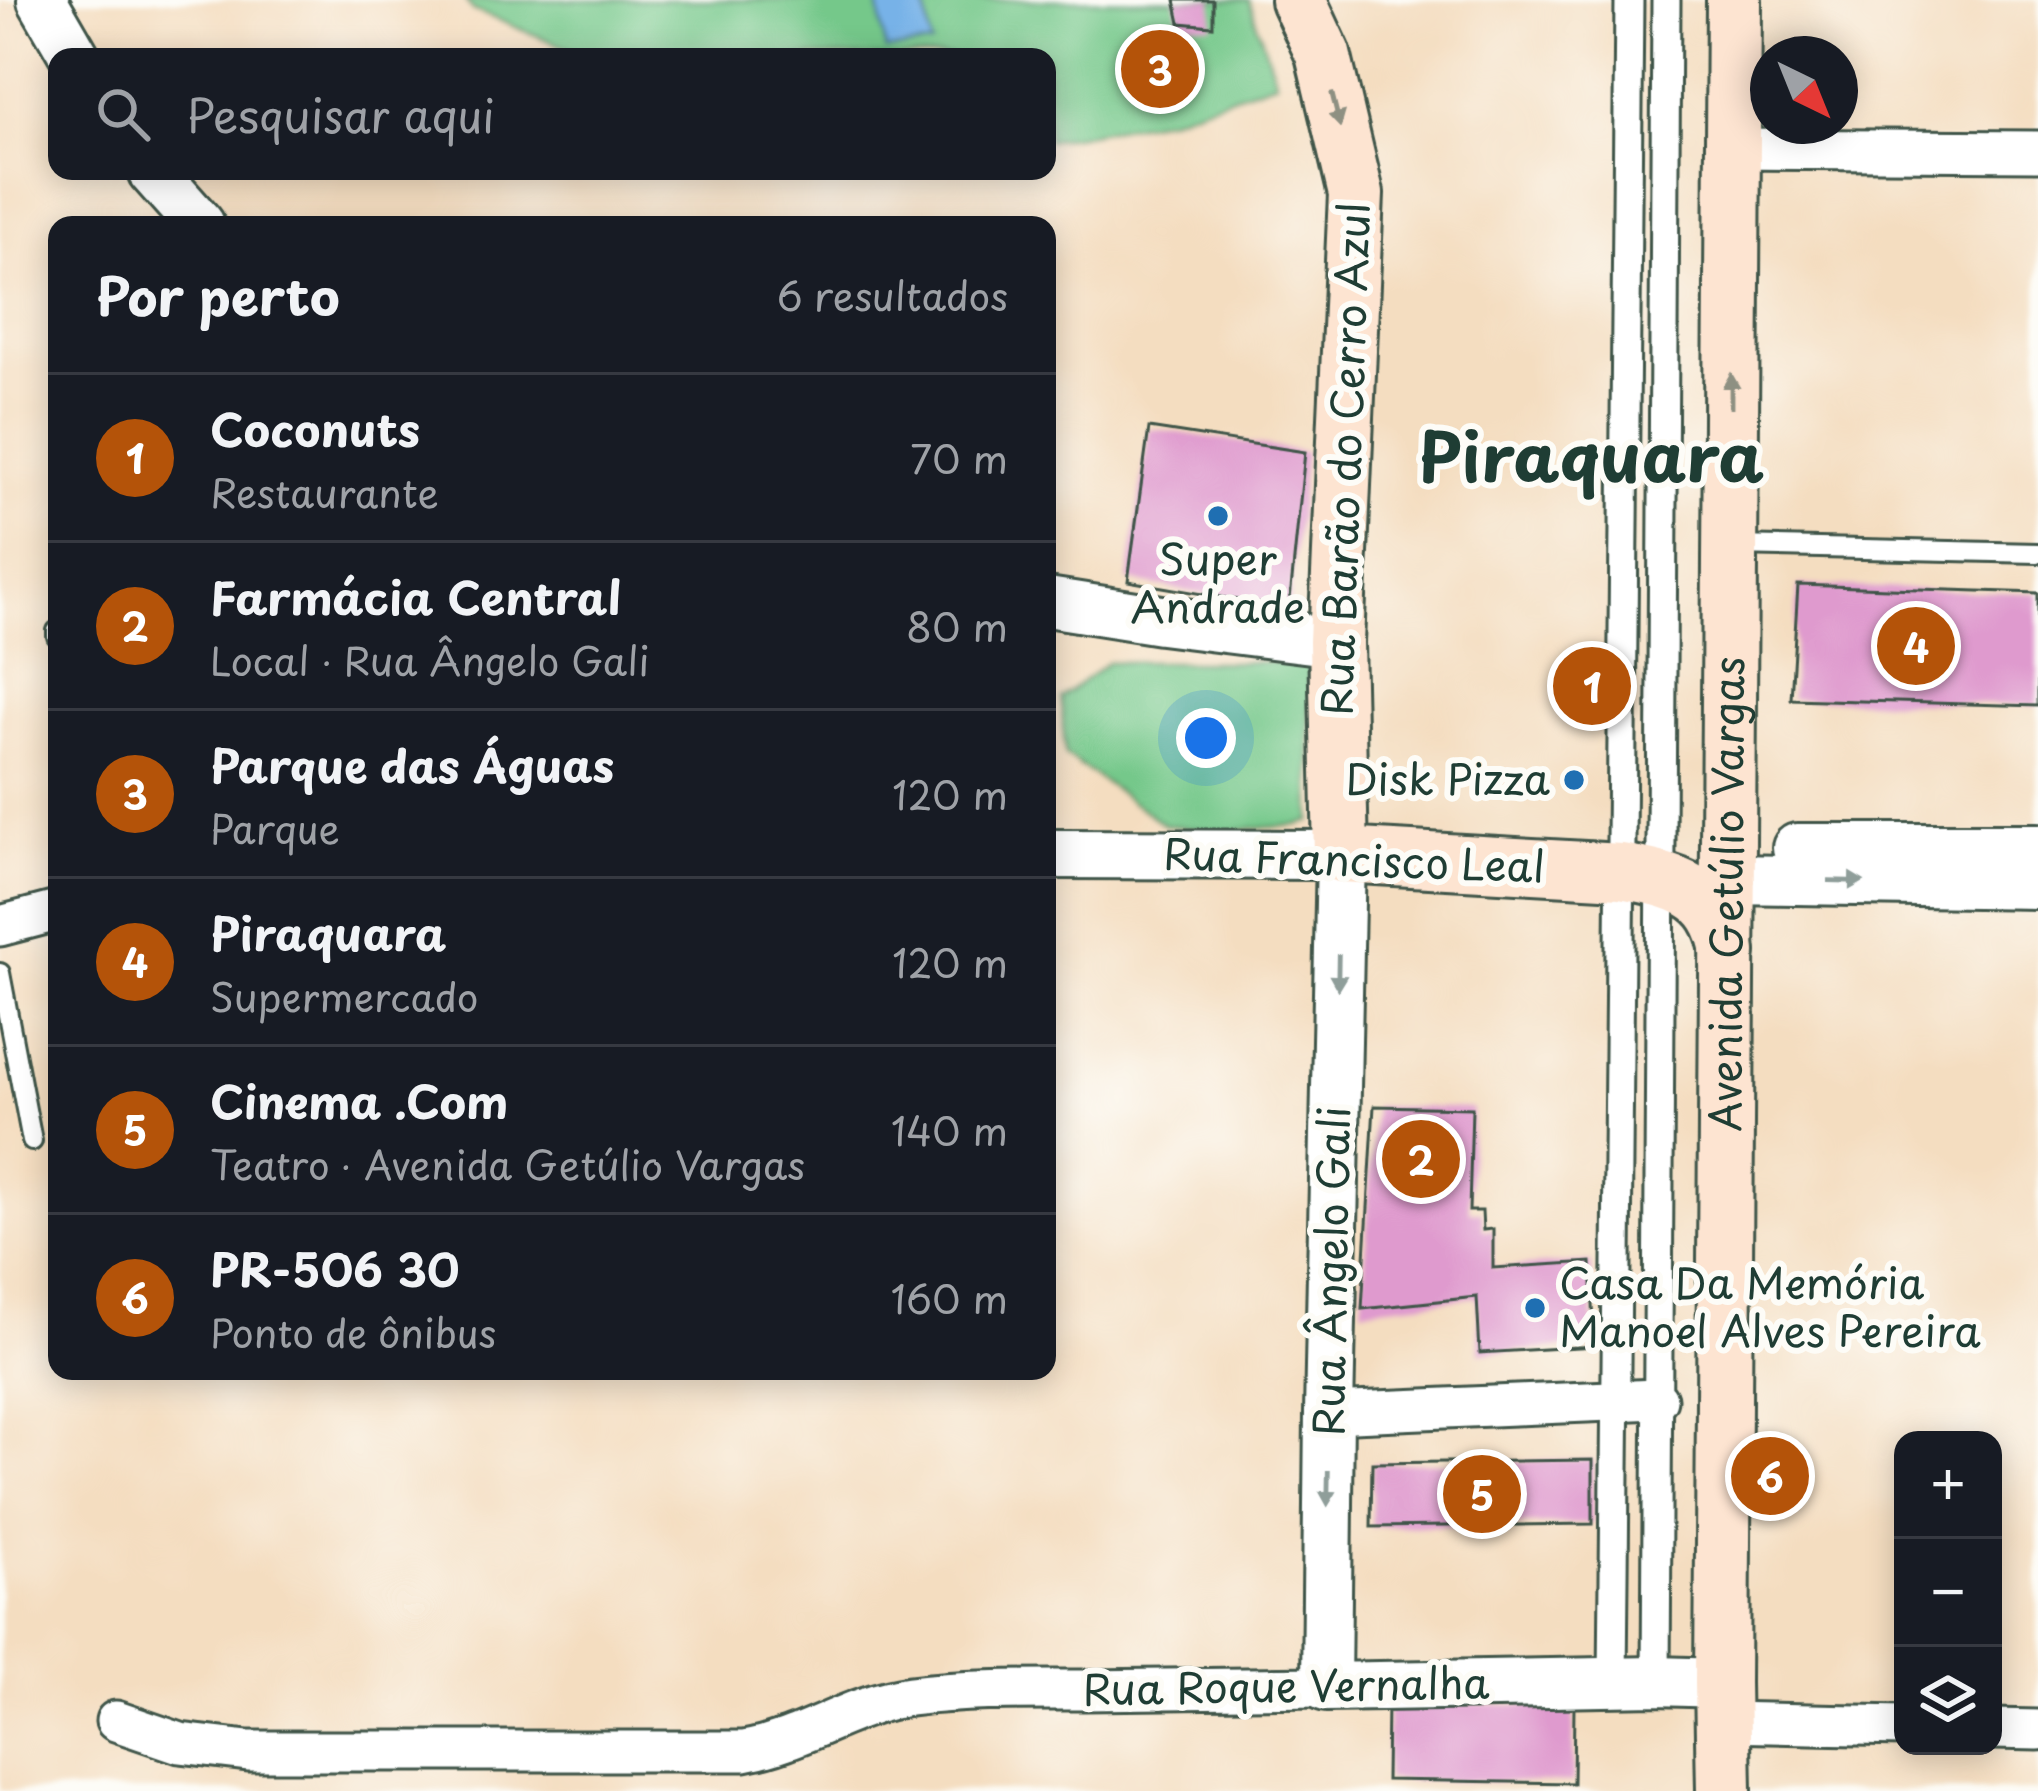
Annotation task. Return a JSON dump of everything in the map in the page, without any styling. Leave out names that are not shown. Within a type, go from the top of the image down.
[{"type":"main road","name":"Rua Barão do Cerro Azul","points":[[1298,0],[1322,54],[1356,194],[1336,642],[1340,855]]},
{"type":"main road","name":"Avenida Getúlio Vargas","points":[[1724,1791],[1733,0]]},
{"type":"main road","points":[[1640,875],[1689,868],[1720,832],[1729,843]]},
{"type":"main road","name":"Rua Francisco Leal","points":[[1340,855],[1640,875],[1689,889],[1712,910],[1728,954]]},
{"type":"street","points":[[42,0],[70,48]]},
{"type":"street","name":"Avenida Getúlio Vargas","points":[[1629,0],[1640,875],[1657,1399],[1634,1682]]},
{"type":"street","name":"Avenida Getúlio Vargas","points":[[1634,1682],[1616,1402],[1640,875],[1666,0]]},
{"type":"street","points":[[1732,148],[2038,152]]},
{"type":"street","points":[[160,180],[192,216]]},
{"type":"street","points":[[1056,603],[1336,642]]},
{"type":"street","points":[[1729,843],[2038,848]]},
{"type":"street","points":[[1729,843],[2038,884]]},
{"type":"street","name":"Rua Francisco Leal","points":[[1056,854],[1340,855]]},
{"type":"street","name":"Rua Ângelo Gali","points":[[1326,1687],[1340,855]]},
{"type":"street","points":[[0,926],[48,913]]},
{"type":"street","points":[[1328,1413],[1657,1399]]},
{"type":"street","name":"Rua Roque Vernalha","points":[[116,1720],[180,1743],[248,1750],[744,1751],[909,1696],[973,1691],[1634,1682],[1723,1702],[1894,1725]]},
{"type":"street","points":[[2002,1729],[2038,1730]]},
{"type":"lane","points":[[1730,546],[2038,553]]},
{"type":"lane","points":[[0,973],[32,1141]]},
{"type":"green space","points":[[465,0],[1249,0],[1276,81],[1168,118],[1056,139],[1056,48],[568,48],[473,10]]},
{"type":"green space","points":[[1108,662],[1309,662],[1312,821],[1228,831],[1165,825],[1065,755],[1061,698]]},
{"type":"water","points":[[924,0],[932,45],[886,48],[878,3]]},
{"type":"building","points":[[1175,0],[1213,0],[1213,26],[1180,23]]},
{"type":"building","name":"Super Andrade","points":[[1149,428],[1305,452],[1289,609],[1128,581]]},
{"type":"building","name":"Piraquara","points":[[1798,585],[2038,593],[2038,706],[1791,699]]},
{"type":"building","points":[[1374,1106],[1472,1108],[1469,1211],[1482,1211],[1483,1230],[1493,1229],[1493,1268],[1591,1262],[1595,1346],[1480,1353],[1477,1297],[1362,1309]]},
{"type":"building","points":[[1593,1460],[1593,1524],[1371,1527],[1372,1463]]},
{"type":"building","points":[[1387,1702],[1574,1706],[1573,1783],[1386,1780]]},
{"type":"place","name":"Parque das Águas","points":[[1160,69]]},
{"type":"place","name":"Super Andrade","points":[[1218,516]]},
{"type":"place","name":"Piraquara","points":[[1916,646]]},
{"type":"place","name":"Coconuts","points":[[1592,686]]},
{"type":"place","name":"Disk Pizza","points":[[1574,780]]},
{"type":"place","name":"Farmácia Central","points":[[1421,1159]]},
{"type":"place","name":"Casa Da Memória Manoel Alves Pereira","points":[[1535,1308]]},
{"type":"place","name":"PR-506 30","points":[[1770,1476]]},
{"type":"place","name":"Cinema .Com","points":[[1482,1494]]},
{"type":"district","name":"Piraquara","points":[[1591,459]]}]
